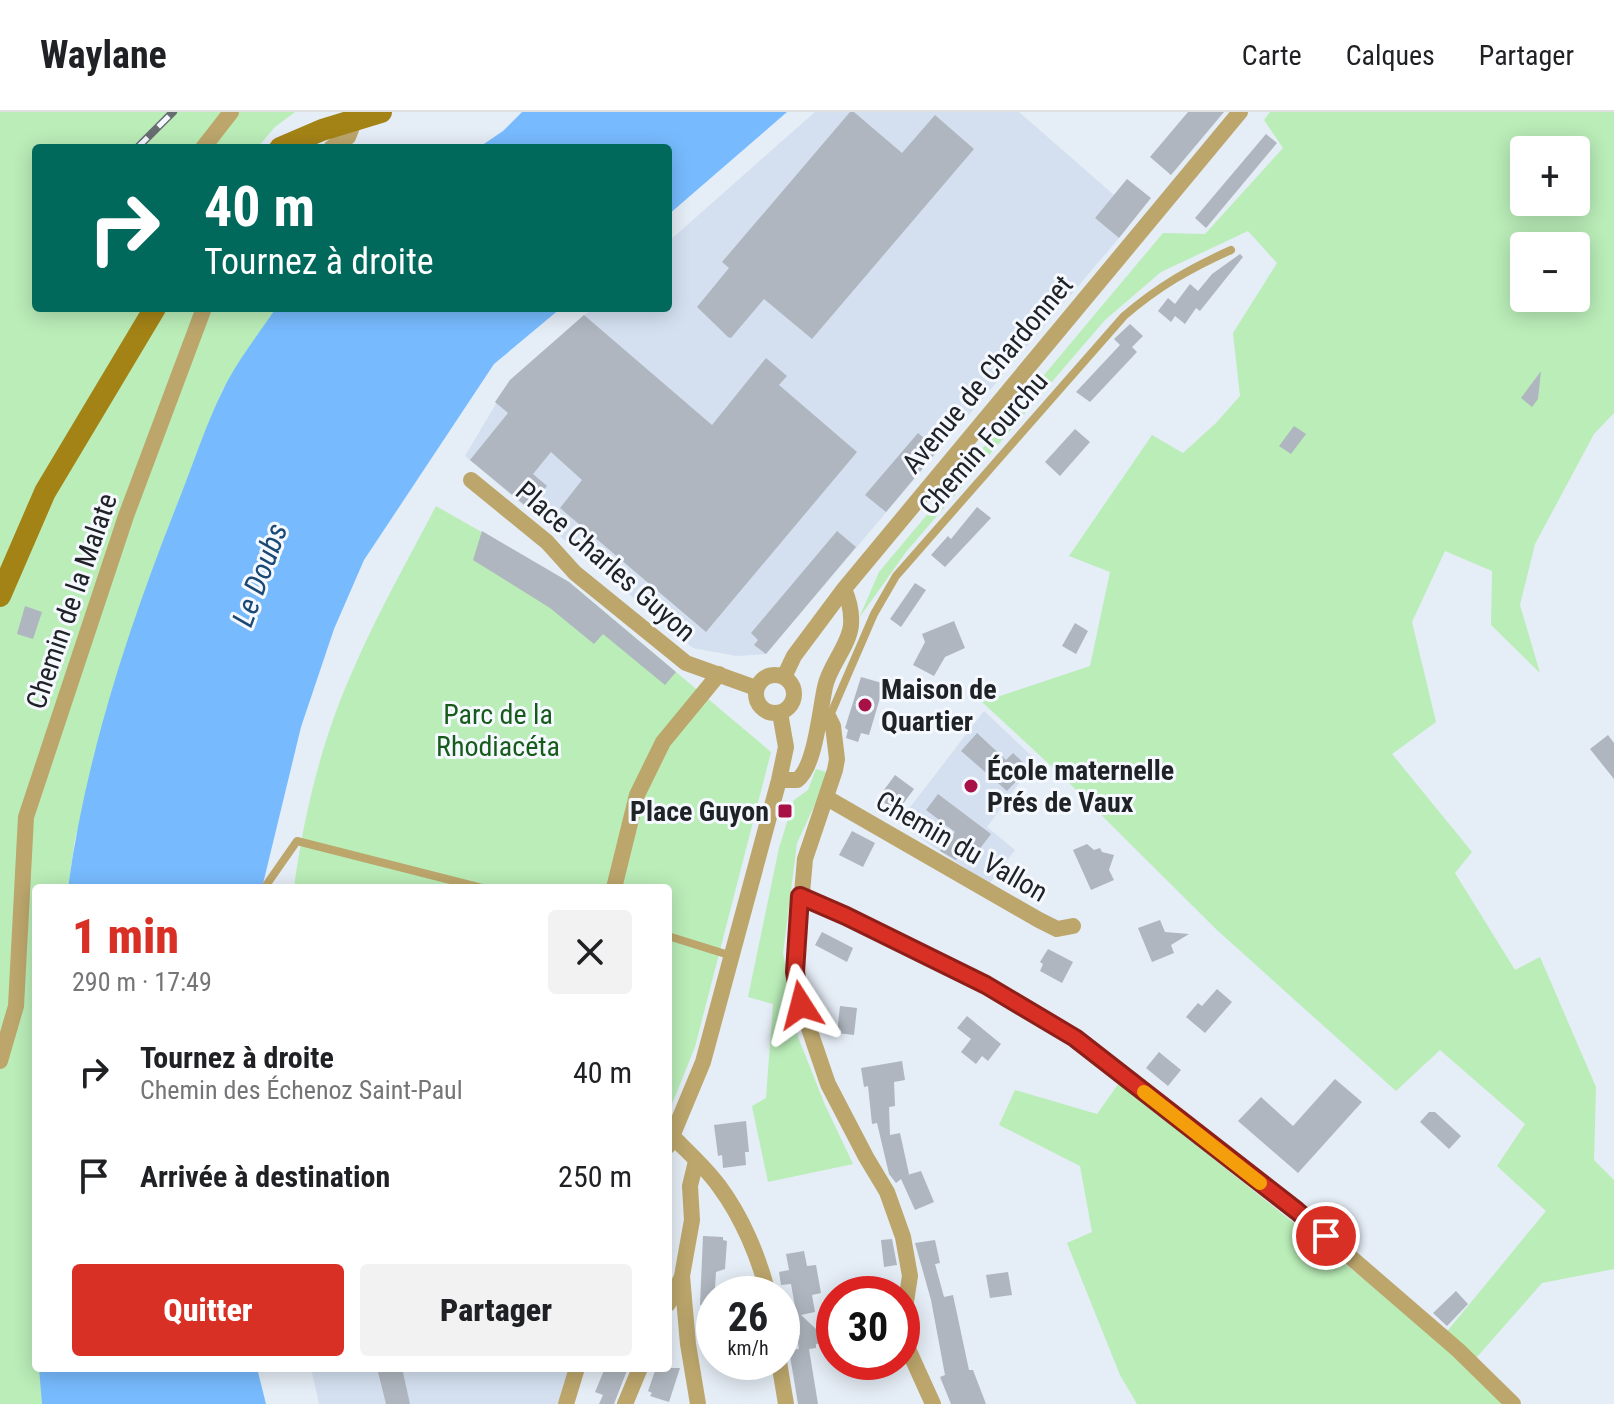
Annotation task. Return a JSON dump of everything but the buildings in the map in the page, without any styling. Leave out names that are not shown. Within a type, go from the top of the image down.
[{"type":"main road","points":[[290,144],[381,112]]},
{"type":"main road","points":[[0,596],[45,492],[153,312]]},
{"type":"street","points":[[206,144],[231,112]]},
{"type":"street","name":"Avenue de Chardonnet","points":[[784,677],[794,656],[844,589],[1240,112]]},
{"type":"street","points":[[337,144],[348,137],[355,119]]},
{"type":"street","name":"Chemin de la Malate","points":[[0,1061],[16,1006],[26,817],[126,516],[202,312]]},
{"type":"street","name":"Place Charles Guyon","points":[[471,480],[547,542],[575,573],[686,663],[756,688]]},
{"type":"street","points":[[779,780],[801,778],[825,717],[825,684],[851,627],[850,603],[844,589]]},
{"type":"street","points":[[615,884],[637,795],[663,742],[719,674]]},
{"type":"street","points":[[771,675],[784,677],[793,687],[791,706],[780,713],[763,710],[756,700],[759,682],[771,675]]},
{"type":"street","points":[[672,1136],[703,1062],[779,780],[786,747],[780,713]]},
{"type":"street","points":[[825,717],[833,726],[837,759],[805,859],[795,972],[801,1005],[828,1084],[887,1192],[903,1237],[910,1276],[903,1321],[904,1340],[933,1404]]},
{"type":"street","name":"Chemin du Vallon","points":[[827,798],[1048,925],[1057,929],[1073,926]]},
{"type":"street","points":[[800,896],[986,985],[1075,1038],[1297,1211],[1458,1350],[1513,1404]]},
{"type":"street","points":[[672,1143],[718,1184],[732,1205],[762,1276]]},
{"type":"street","points":[[696,1161],[690,1186],[692,1220],[682,1276],[688,1344],[698,1404]]},
{"type":"street","points":[[672,1296],[682,1276]]},
{"type":"street","points":[[566,1404],[576,1372]]},
{"type":"street","points":[[625,1404],[638,1372]]},
{"type":"street","points":[[782,1380],[786,1404]]},
{"type":"lane","name":"Chemin Fourchu","points":[[825,717],[874,614],[896,576],[1124,316],[1174,277],[1231,250]]},
{"type":"lane","points":[[267,884],[297,841],[466,884]]},
{"type":"lane","points":[[672,937],[732,956]]},
{"type":"shaded area","points":[[815,112],[1019,112],[1114,195],[1095,218],[1119,238],[766,654],[736,656],[693,648],[465,456],[510,380],[588,312],[672,312],[672,238]]},
{"type":"shaded area","name":"École maternelle Prés de Vaux","points":[[984,711],[1036,760],[987,827],[1015,850],[989,884],[898,823]]},
{"type":"shaded area","points":[[312,1372],[568,1372],[559,1404],[319,1404]]},
{"type":"green space","points":[[0,112],[295,112],[275,127],[260,144],[32,144],[32,312],[273,312],[223,389],[166,533],[127,644],[75,839],[69,884],[32,884],[32,1372],[42,1372],[43,1404],[0,1404]]},
{"type":"green space","points":[[1270,112],[1614,112],[1614,413],[1594,434],[1535,544],[1520,605],[1540,673],[1491,625],[1492,571],[1445,551],[1412,622],[1436,722],[1392,754],[1472,852],[1455,873],[1515,970],[1540,957],[1596,1087],[1594,1160],[1614,1180],[1614,1269],[1542,1283],[1469,1366],[1508,1404],[1137,1404],[1120,1375],[1067,1243],[1092,1232],[1080,1166],[999,1125],[1015,1090],[1097,1114],[1119,1083],[1440,1340],[1546,1211],[1497,1166],[1525,1124],[1440,1050],[1396,1091],[1217,930],[1063,777],[982,702],[1090,666],[1110,572],[1069,556],[1152,435],[1183,453],[1240,396],[1233,333],[1277,263],[1248,231],[1161,272],[1105,320],[906,552],[859,618],[879,572],[1163,233],[1205,234],[1283,148],[1264,120]]},
{"type":"green space","name":"Parc de la Rhodiacéta","points":[[436,506],[569,582],[771,752],[695,1047],[672,1104],[672,884],[295,884],[303,832],[323,750],[342,696],[372,628]]},
{"type":"green space","points":[[816,769],[826,772],[821,791],[797,843],[783,953],[798,1037],[853,1164],[768,1182],[752,1106],[766,1098],[773,1004],[748,997],[779,848],[794,800],[808,790]]},
{"type":"water","points":[[522,112],[787,112],[672,212],[672,144],[484,144]]},
{"type":"water","name":"Le Doubs","points":[[273,312],[556,312],[494,364],[364,560],[334,629],[301,727],[263,884],[69,884],[86,788],[127,641],[200,443],[235,369]]},
{"type":"water","points":[[39,1372],[258,1372],[266,1404],[42,1404]]},
{"type":"railway","points":[[141,144],[173,112]]},
{"type":"slow traffic","points":[[1144,1092],[1260,1183]]},
{"type":"place","name":"Maison de Quartier","points":[[865,705]]},
{"type":"place","name":"École maternelle Prés de Vaux","points":[[971,786]]},
{"type":"place","name":"Place Guyon","points":[[785,811]]},
{"type":"route","points":[[801,1005],[795,972],[800,896],[986,985],[1075,1038],[1326,1236]]}]
